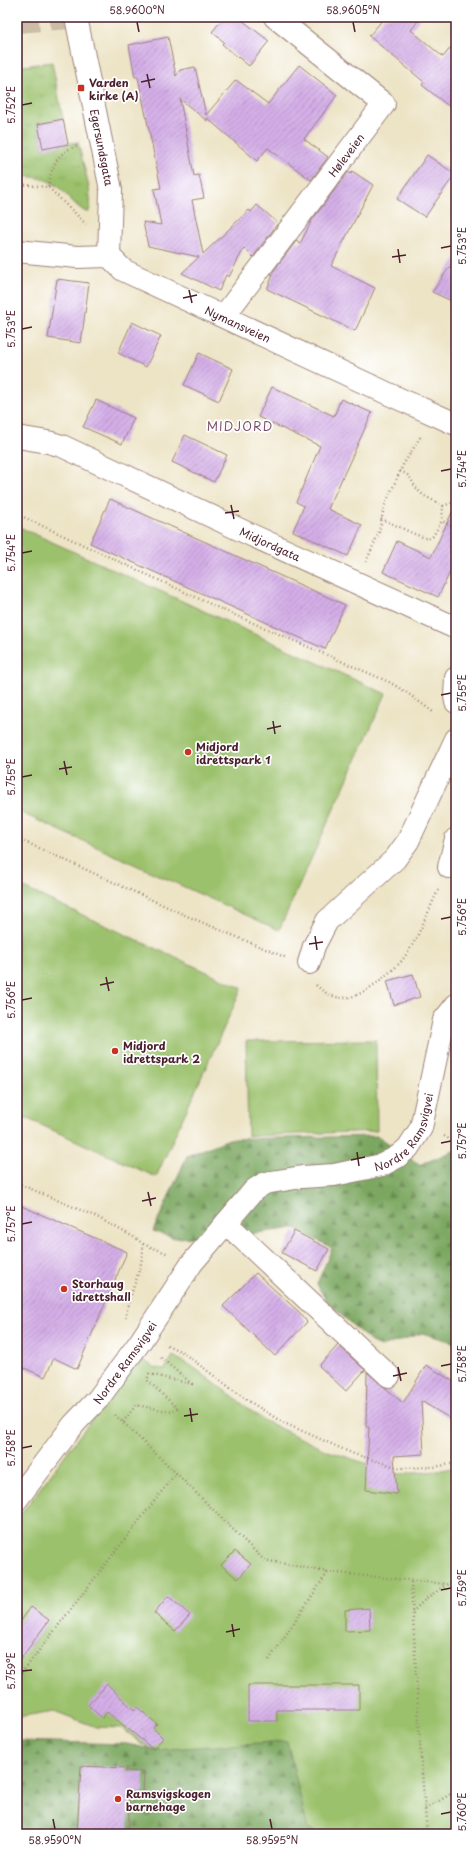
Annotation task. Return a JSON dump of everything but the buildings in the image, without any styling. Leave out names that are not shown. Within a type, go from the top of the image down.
[{"type":"street","name":"Egersundsgata","points":[[76,17],[112,190],[109,256]]},
{"type":"street","name":"Høleveien","points":[[224,316],[384,104],[275,17]]},
{"type":"street","points":[[17,251],[77,257],[109,256]]},
{"type":"street","name":"Nymansveien","points":[[109,256],[123,270],[456,424]]},
{"type":"street","name":"Midjordgata","points":[[17,437],[62,446],[456,628]]},
{"type":"street","points":[[456,678],[456,702]]},
{"type":"street","points":[[309,963],[314,946],[327,921],[395,859],[408,841],[456,739]]},
{"type":"street","points":[[449,867],[456,839]]},
{"type":"street","name":"Nordre Ramsvigvei","points":[[17,1499],[74,1424],[98,1399],[140,1342],[192,1263],[254,1190],[265,1183],[302,1177],[334,1175],[382,1165],[397,1157],[408,1148],[421,1128],[444,1020],[456,1005]]},
{"type":"street","points":[[226,1222],[389,1376]]},
{"type":"path","points":[[48,187],[52,168],[61,152],[85,145]]},
{"type":"path","points":[[17,184],[48,187],[86,224]]},
{"type":"path","points":[[358,583],[374,545],[384,508],[400,471],[424,432]]},
{"type":"path","points":[[400,471],[407,474],[412,479],[418,491],[443,506]]},
{"type":"path","points":[[443,506],[451,503],[456,496]]},
{"type":"path","points":[[381,520],[428,539],[433,536],[442,521],[443,506]]},
{"type":"path","points":[[17,514],[221,609],[389,682],[406,692],[435,713]]},
{"type":"path","points":[[442,521],[456,527]]},
{"type":"path","points":[[17,838],[187,916],[268,951],[309,963],[311,980],[323,992],[331,996],[355,996],[375,984],[403,960],[449,867]]},
{"type":"path","points":[[17,1183],[97,1218],[137,1239],[143,1244],[142,1260],[131,1295],[126,1321],[130,1332],[140,1342],[168,1363],[192,1384],[149,1374],[147,1380],[177,1408],[173,1412],[136,1405],[123,1422]]},
{"type":"path","points":[[140,1342],[153,1339],[182,1352],[282,1422],[354,1454],[399,1468],[434,1467],[456,1463]]},
{"type":"path","points":[[98,1399],[264,1560],[328,1572],[411,1582],[446,1584]]},
{"type":"path","points":[[17,1679],[176,1473]]},
{"type":"path","points":[[269,1660],[328,1572]]},
{"type":"path","points":[[412,1612],[446,1584],[456,1578]]},
{"type":"path","points":[[411,1582],[427,1834]]},
{"type":"path","points":[[425,1809],[456,1791]]},
{"type":"green space","points":[[52,62],[63,119],[38,124],[43,148],[78,142],[89,189],[90,207],[88,213],[79,207],[54,184],[45,180],[17,175],[17,67]]},
{"type":"green space","name":"Midjord idrettspark 1","points":[[17,526],[386,694],[279,930],[17,811]]},
{"type":"green space","name":"Midjord idrettspark 2","points":[[17,885],[242,988],[156,1177],[17,1114]]},
{"type":"green space","points":[[376,1040],[377,1131],[248,1136],[246,1041]]},
{"type":"green space","points":[[378,1136],[419,1165],[456,1150],[456,1343],[422,1333],[381,1347],[370,1341],[326,1301],[317,1284],[332,1248],[295,1228],[240,1235],[174,1238],[153,1231],[187,1156],[229,1139]]},
{"type":"green space","points":[[173,1356],[193,1367],[265,1421],[325,1450],[399,1474],[438,1471],[456,1467],[456,1834],[232,1834],[184,1776],[122,1728],[96,1727],[54,1711],[17,1717],[17,1519],[128,1371],[142,1359],[155,1368],[165,1369]]},
{"type":"green space","points":[[17,1741],[127,1744],[155,1750],[287,1741],[308,1829],[322,1834],[17,1834]]},
{"type":"tunnel","points":[[17,22],[85,17]]},
{"type":"place","name":"Varden kirke (A)","points":[[81,88]]},
{"type":"place","name":"Midjord idrettspark 1","points":[[188,752]]},
{"type":"place","name":"Midjord idrettspark 2","points":[[115,1051]]},
{"type":"place","name":"Storhaug idrettshall","points":[[64,1289]]},
{"type":"place","name":"Ramsvigskogen barnehage","points":[[118,1799]]},
{"type":"district","name":"MIDJORD","points":[[240,426]]}]
